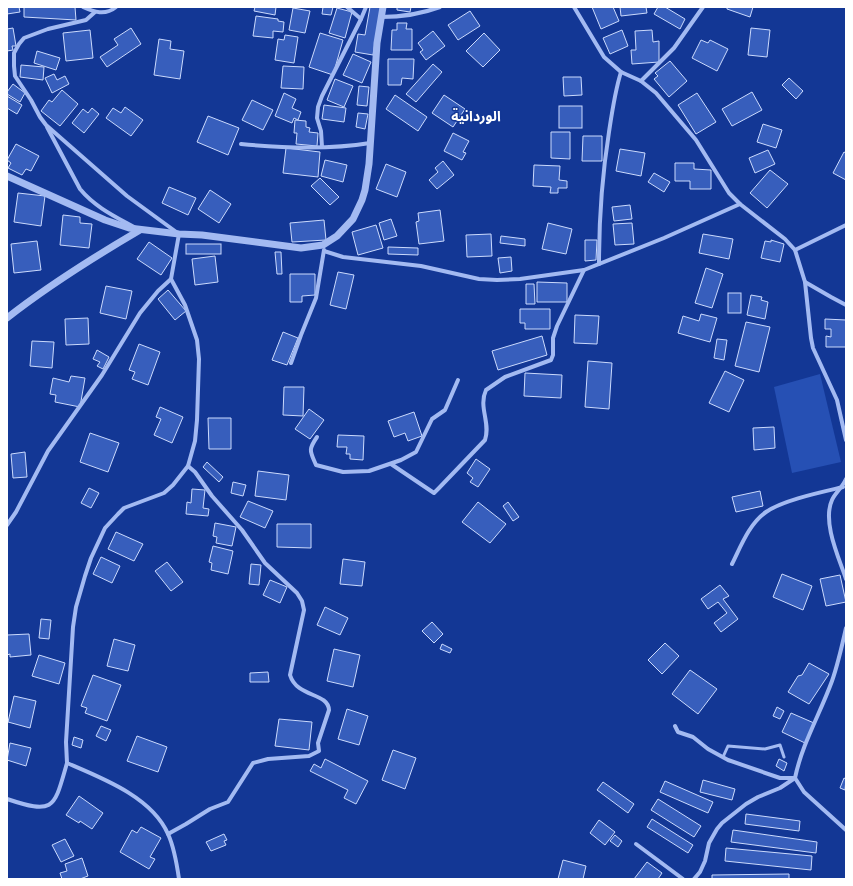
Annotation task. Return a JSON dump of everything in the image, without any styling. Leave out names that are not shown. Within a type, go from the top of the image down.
[{"type":"street","points":[[83,7],[102,13],[110,11],[116,7]]},
{"type":"street","points":[[347,7],[361,20]]},
{"type":"street","points":[[322,147],[321,131],[317,118],[318,107],[366,7]]},
{"type":"street","points":[[291,363],[300,334],[316,298],[323,248],[346,227],[352,219],[362,200],[365,190],[369,164],[377,43],[383,7]]},
{"type":"street","points":[[381,17],[421,14],[440,7]]},
{"type":"street","points":[[574,7],[601,53],[611,64],[621,72],[641,81],[656,93],[696,140],[729,193],[740,204],[785,238],[795,250],[805,282],[813,348],[837,400],[846,440]]},
{"type":"street","points":[[641,81],[674,48],[703,7]]},
{"type":"street","points":[[95,12],[86,20],[53,28],[24,38],[14,53],[16,76],[46,126],[80,189],[87,197],[104,210],[140,230]]},
{"type":"street","points":[[599,264],[600,213],[604,164],[616,86],[621,72]]},
{"type":"street","points":[[46,126],[127,196],[179,234]]},
{"type":"street","points":[[241,144],[322,147],[370,143]]},
{"type":"street","points":[[7,176],[105,220],[118,225],[140,230],[202,235],[301,248],[323,248],[343,257],[421,266],[479,279],[520,279],[584,270],[694,225],[740,204]]},
{"type":"street","points":[[795,250],[846,225]]},
{"type":"street","points":[[7,318],[30,300],[83,264],[140,230]]},
{"type":"street","points":[[7,525],[16,512],[55,441],[75,415],[102,375],[140,314],[158,291],[171,278],[179,234]]},
{"type":"street","points":[[391,464],[434,493],[439,488],[485,440],[487,434],[482,402],[486,390],[505,377],[551,360],[553,355],[553,338],[556,326],[584,270]]},
{"type":"street","points":[[7,799],[39,808],[48,806],[56,798],[60,791],[67,763],[66,742],[73,627],[76,607],[91,558],[105,528],[124,508],[164,493],[173,485],[188,466],[195,441],[199,359],[193,326],[171,278]]},
{"type":"street","points":[[805,282],[846,305]]},
{"type":"street","points":[[317,437],[310,447],[310,452],[316,465],[343,472],[369,471],[401,460],[416,452],[432,419],[445,410],[458,380]]},
{"type":"street","points":[[168,834],[210,809],[228,802],[253,763],[268,759],[309,756],[319,751],[318,743],[329,710],[329,704],[326,701],[306,693],[297,687],[292,682],[290,675],[304,610],[302,601],[297,593],[265,563],[242,530],[188,466]]},
{"type":"street","points":[[846,479],[843,487],[832,500],[829,512],[831,537],[846,579]]},
{"type":"street","points":[[732,564],[748,533],[766,512],[780,505],[843,487]]},
{"type":"street","points":[[846,628],[832,681],[798,762],[795,778],[804,792],[846,830]]},
{"type":"street","points":[[675,726],[678,732],[693,737],[708,749],[723,757],[759,772],[780,778],[795,778]]},
{"type":"street","points":[[67,763],[103,779],[154,812],[168,834],[179,879]]},
{"type":"street","points":[[694,879],[700,872],[710,843],[717,829],[722,823],[746,804],[758,797],[780,788],[795,778]]},
{"type":"street","points":[[636,844],[683,879]]},
{"type":"lane","points":[[723,757],[728,746],[765,749],[780,745],[784,757]]},
{"type":"shaded area","points":[[820,374],[841,462],[792,473],[774,387]]},
{"type":"building","points":[[7,7],[19,7],[20,12],[7,14]]},
{"type":"building","points":[[24,7],[75,7],[76,20],[24,17]]},
{"type":"building","points":[[255,7],[276,7],[275,15],[254,11]]},
{"type":"building","points":[[323,7],[333,7],[331,15],[322,14]]},
{"type":"building","points":[[370,7],[381,7],[373,55],[355,52],[358,34],[365,35]]},
{"type":"building","points":[[397,7],[411,7],[410,12],[397,10]]},
{"type":"building","points":[[592,7],[613,7],[619,21],[601,29]]},
{"type":"building","points":[[620,7],[646,7],[647,13],[621,16]]},
{"type":"building","points":[[658,7],[665,7],[685,19],[680,29],[654,14]]},
{"type":"building","points":[[727,7],[753,7],[750,17],[727,9]]},
{"type":"building","points":[[293,8],[310,11],[305,33],[289,30]]},
{"type":"building","points":[[337,8],[352,12],[345,38],[329,33]]},
{"type":"building","points":[[470,11],[480,26],[458,40],[448,25]]},
{"type":"building","points":[[256,16],[278,19],[278,21],[284,22],[283,32],[273,31],[273,38],[253,36]]},
{"type":"building","points":[[397,23],[407,23],[406,29],[412,29],[412,50],[391,50],[392,30],[397,30]]},
{"type":"building","points":[[13,28],[16,46],[12,46],[13,50],[7,51],[7,29]]},
{"type":"building","points":[[131,28],[141,44],[107,67],[100,57],[118,45],[114,39]]},
{"type":"building","points":[[751,28],[770,30],[767,57],[748,55]]},
{"type":"building","points":[[90,30],[93,58],[66,61],[63,33]]},
{"type":"building","points":[[622,30],[628,46],[610,54],[603,38]]},
{"type":"building","points":[[652,30],[653,42],[659,41],[659,62],[632,64],[631,50],[636,50],[635,31]]},
{"type":"building","points":[[433,31],[445,46],[426,60],[420,52],[423,50],[418,43]]},
{"type":"building","points":[[320,33],[343,40],[333,75],[309,67]]},
{"type":"building","points":[[484,33],[500,50],[483,67],[466,51]]},
{"type":"building","points":[[285,35],[298,37],[294,63],[275,60],[278,39],[284,40]]},
{"type":"building","points":[[159,39],[171,41],[170,49],[184,51],[180,79],[154,75]]},
{"type":"building","points":[[701,40],[708,43],[710,40],[728,49],[717,71],[692,58]]},
{"type":"building","points":[[37,51],[60,58],[56,70],[34,63]]},
{"type":"building","points":[[353,54],[371,62],[362,83],[343,75]]},
{"type":"building","points":[[388,59],[414,59],[413,79],[402,78],[401,85],[388,85]]},
{"type":"building","points":[[670,61],[687,81],[669,97],[654,79],[658,76],[655,73]]},
{"type":"building","points":[[433,64],[442,72],[416,102],[406,94]]},
{"type":"building","points":[[21,65],[44,67],[43,80],[20,77]]},
{"type":"building","points":[[283,66],[304,67],[303,89],[281,88]]},
{"type":"building","points":[[54,74],[57,80],[65,76],[69,84],[52,93],[45,78]]},
{"type":"building","points":[[563,77],[581,77],[582,95],[564,96]]},
{"type":"building","points":[[789,78],[803,91],[796,99],[782,85]]},
{"type":"building","points":[[335,79],[353,86],[344,107],[327,100]]},
{"type":"building","points":[[13,84],[25,93],[20,102],[7,94]]},
{"type":"building","points":[[359,86],[369,87],[367,106],[357,105]]},
{"type":"building","points":[[62,90],[78,104],[60,126],[41,111],[49,100],[52,102]]},
{"type":"building","points":[[752,92],[762,110],[732,126],[722,109]]},
{"type":"building","points":[[284,93],[296,99],[292,108],[301,112],[298,120],[294,118],[292,123],[275,116]]},
{"type":"building","points":[[697,93],[716,122],[696,134],[678,105]]},
{"type":"building","points":[[395,95],[427,117],[418,131],[386,109]]},
{"type":"building","points":[[444,95],[465,109],[453,127],[432,113]]},
{"type":"building","points":[[7,96],[22,105],[17,114],[7,108]]},
{"type":"building","points":[[252,100],[273,110],[263,130],[242,120]]},
{"type":"building","points":[[324,105],[346,108],[344,122],[322,119]]},
{"type":"building","points":[[559,106],[582,106],[582,128],[559,128]]},
{"type":"building","points":[[125,107],[143,120],[131,136],[106,118],[113,108],[121,113]]},
{"type":"building","points":[[92,108],[99,114],[84,133],[72,123],[83,109],[88,113]]},
{"type":"building","points":[[358,113],[368,114],[365,129],[356,127]]},
{"type":"building","points":[[208,116],[239,128],[228,155],[197,142]]},
{"type":"building","points":[[295,120],[306,121],[306,127],[310,128],[309,132],[318,133],[317,146],[296,144],[297,133],[294,133]]},
{"type":"building","points":[[763,124],[782,130],[776,148],[757,142]]},
{"type":"building","points":[[551,132],[570,132],[570,159],[551,158]]},
{"type":"building","points":[[453,133],[469,141],[463,152],[466,153],[462,160],[444,151]]},
{"type":"building","points":[[583,136],[602,136],[602,161],[582,161]]},
{"type":"building","points":[[16,144],[39,156],[31,171],[26,169],[22,175],[8,168],[11,163],[7,160]]},
{"type":"building","points":[[286,148],[320,152],[318,177],[283,173]]},
{"type":"building","points":[[620,149],[645,153],[641,176],[616,171]]},
{"type":"building","points":[[768,150],[775,164],[755,173],[749,158]]},
{"type":"building","points":[[844,152],[846,153],[846,180],[833,173]]},
{"type":"building","points":[[325,160],[347,165],[343,182],[321,176]]},
{"type":"building","points":[[443,161],[454,175],[437,189],[429,180],[438,172],[435,168]]},
{"type":"building","points":[[675,163],[694,163],[694,169],[711,170],[711,189],[690,189],[690,181],[675,181]]},
{"type":"building","points":[[386,164],[406,172],[397,197],[376,189]]},
{"type":"building","points":[[534,165],[560,166],[559,180],[567,181],[567,188],[558,188],[558,193],[550,193],[551,187],[533,186]]},
{"type":"building","points":[[770,170],[788,184],[767,208],[750,193]]},
{"type":"building","points":[[654,173],[670,182],[664,192],[648,182]]},
{"type":"building","points":[[320,178],[339,197],[330,205],[311,186]]},
{"type":"building","points":[[169,187],[196,198],[188,215],[162,203]]},
{"type":"building","points":[[210,190],[231,204],[219,223],[198,209]]},
{"type":"building","points":[[18,193],[45,196],[41,226],[14,222]]},
{"type":"building","points":[[630,205],[632,219],[614,221],[612,207]]},
{"type":"building","points":[[440,210],[444,241],[419,244],[416,222],[419,221],[418,213]]},
{"type":"building","points":[[63,215],[80,217],[80,223],[92,224],[89,248],[60,245]]},
{"type":"building","points":[[391,219],[397,236],[384,240],[379,223]]},
{"type":"building","points":[[324,220],[326,240],[292,242],[290,223]]},
{"type":"building","points":[[548,223],[572,229],[566,254],[542,249]]},
{"type":"building","points":[[632,223],[634,244],[615,245],[613,224]]},
{"type":"building","points":[[376,225],[383,248],[358,255],[352,232]]},
{"type":"building","points":[[491,234],[492,256],[467,257],[466,235]]},
{"type":"building","points":[[703,234],[733,239],[729,259],[699,253]]},
{"type":"building","points":[[501,236],[525,239],[525,246],[500,243]]},
{"type":"building","points":[[585,240],[597,240],[596,260],[585,261]]},
{"type":"building","points":[[771,240],[784,244],[780,262],[761,258],[765,241],[771,242]]},
{"type":"building","points":[[37,241],[41,270],[14,273],[11,244]]},
{"type":"building","points":[[149,242],[172,258],[161,275],[137,259]]},
{"type":"building","points":[[186,244],[221,244],[221,254],[186,254]]},
{"type":"building","points":[[388,247],[418,248],[418,255],[388,254]]},
{"type":"building","points":[[275,252],[281,252],[282,274],[277,274]]},
{"type":"building","points":[[215,256],[218,282],[195,285],[192,259]]},
{"type":"building","points":[[511,257],[512,271],[500,273],[498,258]]},
{"type":"building","points":[[706,268],[723,274],[712,308],[695,303]]},
{"type":"building","points":[[338,272],[354,275],[346,309],[330,305]]},
{"type":"building","points":[[290,274],[315,274],[315,295],[302,296],[302,302],[290,302]]},
{"type":"building","points":[[537,282],[567,283],[567,302],[537,302]]},
{"type":"building","points":[[526,284],[534,284],[535,304],[526,304]]},
{"type":"building","points":[[106,286],[132,291],[126,319],[100,313]]},
{"type":"building","points":[[168,290],[186,311],[175,320],[158,299]]},
{"type":"building","points":[[728,293],[741,293],[741,313],[728,313]]},
{"type":"building","points":[[751,295],[762,297],[761,300],[768,302],[765,319],[747,315]]},
{"type":"building","points":[[520,309],[550,309],[550,329],[525,329],[525,323],[520,323]]},
{"type":"building","points":[[701,314],[717,318],[710,342],[678,333],[683,316],[699,321]]},
{"type":"building","points":[[575,315],[599,316],[597,344],[574,343]]},
{"type":"building","points":[[88,318],[89,344],[66,345],[65,319]]},
{"type":"building","points":[[825,319],[846,320],[846,347],[826,347],[826,336],[831,337],[831,329],[825,329]]},
{"type":"building","points":[[746,322],[770,327],[759,372],[735,366]]},
{"type":"building","points":[[283,332],[298,338],[287,365],[272,360]]},
{"type":"building","points":[[542,336],[547,355],[498,370],[492,351]]},
{"type":"building","points":[[717,339],[727,340],[724,360],[714,358]]},
{"type":"building","points":[[32,341],[54,342],[52,368],[30,366]]},
{"type":"building","points":[[139,344],[160,352],[148,385],[132,379],[135,372],[129,370]]},
{"type":"building","points":[[97,350],[109,357],[103,369],[97,366],[100,362],[93,359]]},
{"type":"building","points":[[588,361],[612,363],[609,409],[585,407]]},
{"type":"building","points":[[725,371],[744,380],[729,412],[709,403]]},
{"type":"building","points":[[525,373],[562,375],[561,398],[524,396]]},
{"type":"building","points":[[71,376],[85,378],[80,407],[55,402],[56,395],[50,394],[53,378],[69,382]]},
{"type":"building","points":[[284,387],[304,387],[303,416],[283,415]]},
{"type":"building","points":[[160,407],[183,417],[172,443],[154,435],[161,419],[156,417]]},
{"type":"building","points":[[309,409],[324,420],[310,439],[295,429]]},
{"type":"building","points":[[414,412],[422,436],[408,441],[405,433],[394,437],[388,421]]},
{"type":"building","points":[[208,418],[231,418],[231,449],[209,449]]},
{"type":"building","points":[[774,427],[775,448],[754,450],[753,428]]},
{"type":"building","points":[[90,433],[119,443],[108,472],[80,462]]},
{"type":"building","points":[[338,435],[364,436],[363,460],[350,459],[350,454],[346,454],[347,447],[337,447]]},
{"type":"building","points":[[25,452],[27,477],[13,478],[11,454]]},
{"type":"building","points":[[476,459],[490,469],[478,487],[470,482],[473,478],[467,473]]},
{"type":"building","points":[[207,462],[223,477],[219,482],[203,467]]},
{"type":"building","points":[[258,471],[289,475],[286,500],[255,496]]},
{"type":"building","points":[[233,482],[246,485],[243,496],[231,493]]},
{"type":"building","points":[[89,488],[99,493],[91,508],[81,503]]},
{"type":"building","points":[[192,489],[205,490],[203,508],[209,509],[208,516],[186,514],[187,502],[191,503]]},
{"type":"building","points":[[760,491],[763,506],[736,512],[732,497]]},
{"type":"building","points":[[248,501],[273,511],[265,528],[240,517]]},
{"type":"building","points":[[478,502],[506,524],[490,543],[462,522]]},
{"type":"building","points":[[508,502],[519,517],[513,521],[503,506]]},
{"type":"building","points":[[215,523],[236,527],[232,546],[216,543],[217,537],[213,536]]},
{"type":"building","points":[[277,524],[311,524],[311,548],[277,547]]},
{"type":"building","points":[[116,532],[143,544],[134,561],[108,549]]},
{"type":"building","points":[[213,546],[233,551],[228,574],[211,570],[212,563],[209,562]]},
{"type":"building","points":[[101,557],[120,566],[112,583],[93,574]]},
{"type":"building","points":[[343,559],[365,562],[362,586],[340,584]]},
{"type":"building","points":[[167,562],[183,582],[171,591],[155,571]]},
{"type":"building","points":[[251,564],[261,565],[259,585],[249,584]]},
{"type":"building","points":[[782,574],[812,586],[803,610],[773,597]]},
{"type":"building","points":[[840,575],[846,602],[826,606],[820,579]]},
{"type":"building","points":[[270,580],[287,587],[280,603],[263,595]]},
{"type":"building","points":[[720,585],[729,596],[723,599],[738,619],[721,632],[714,623],[727,613],[718,602],[708,609],[701,599]]},
{"type":"building","points":[[325,607],[348,618],[340,635],[317,625]]},
{"type":"building","points":[[41,619],[51,620],[49,639],[39,638]]},
{"type":"building","points":[[432,622],[443,634],[434,643],[422,631]]},
{"type":"building","points":[[29,634],[31,655],[10,657],[10,654],[7,655],[7,635]]},
{"type":"building","points":[[114,639],[135,645],[128,671],[107,666]]},
{"type":"building","points":[[665,643],[679,656],[662,674],[648,660]]},
{"type":"building","points":[[442,644],[452,649],[450,653],[440,649]]},
{"type":"building","points":[[334,649],[360,655],[353,687],[327,681]]},
{"type":"building","points":[[39,655],[65,663],[59,684],[32,676]]},
{"type":"building","points":[[809,663],[829,674],[809,704],[788,692],[798,676],[802,675]]},
{"type":"building","points":[[690,670],[717,689],[698,714],[672,694]]},
{"type":"building","points":[[268,672],[269,682],[250,682],[250,673]]},
{"type":"building","points":[[93,675],[121,685],[107,721],[85,713],[87,708],[81,706]]},
{"type":"building","points":[[14,696],[36,701],[30,728],[8,722]]},
{"type":"building","points":[[777,707],[784,711],[780,719],[773,716]]},
{"type":"building","points":[[347,709],[368,716],[359,745],[338,739]]},
{"type":"building","points":[[791,713],[814,723],[805,743],[782,732]]},
{"type":"building","points":[[279,719],[312,722],[309,750],[275,746]]},
{"type":"building","points":[[101,726],[111,730],[106,741],[96,736]]},
{"type":"building","points":[[137,736],[167,747],[158,772],[127,761]]},
{"type":"building","points":[[74,737],[83,740],[81,748],[72,745]]},
{"type":"building","points":[[10,743],[31,748],[26,766],[7,760]]},
{"type":"building","points":[[393,750],[416,758],[405,789],[382,780]]},
{"type":"building","points":[[325,759],[368,781],[356,804],[344,798],[348,790],[310,771],[314,764],[321,768]]},
{"type":"building","points":[[779,759],[787,763],[784,771],[776,766]]},
{"type":"building","points":[[844,778],[846,779],[845,790],[840,788]]},
{"type":"building","points":[[703,780],[735,789],[732,800],[700,792]]},
{"type":"building","points":[[665,781],[713,802],[708,813],[660,792]]},
{"type":"building","points":[[603,782],[634,804],[628,813],[597,790]]},
{"type":"building","points":[[79,796],[103,813],[92,829],[80,821],[79,823],[66,815]]},
{"type":"building","points":[[658,799],[701,826],[694,837],[651,810]]},
{"type":"building","points":[[746,814],[800,821],[799,831],[745,824]]},
{"type":"building","points":[[652,819],[693,845],[688,853],[647,827]]},
{"type":"building","points":[[599,820],[615,832],[605,845],[590,833]]},
{"type":"building","points":[[141,827],[161,838],[150,857],[155,859],[149,869],[120,852],[132,830],[137,833]]},
{"type":"building","points":[[733,830],[817,842],[816,853],[731,842]]},
{"type":"building","points":[[224,834],[227,840],[224,841],[226,845],[211,851],[206,842]]},
{"type":"building","points":[[615,835],[622,841],[618,847],[610,841]]},
{"type":"building","points":[[65,839],[74,856],[61,862],[52,845]]},
{"type":"building","points":[[726,848],[812,856],[811,870],[725,861]]},
{"type":"building","points":[[82,858],[88,876],[80,879],[62,879],[60,873],[67,871],[65,864]]},
{"type":"building","points":[[563,860],[586,866],[583,879],[558,879]]},
{"type":"building","points":[[647,862],[662,873],[658,879],[634,879]]},
{"type":"building","points":[[789,874],[789,879],[712,879],[712,875]]},
{"type":"district","name":"الوردانية","points":[[476,115]]}]
